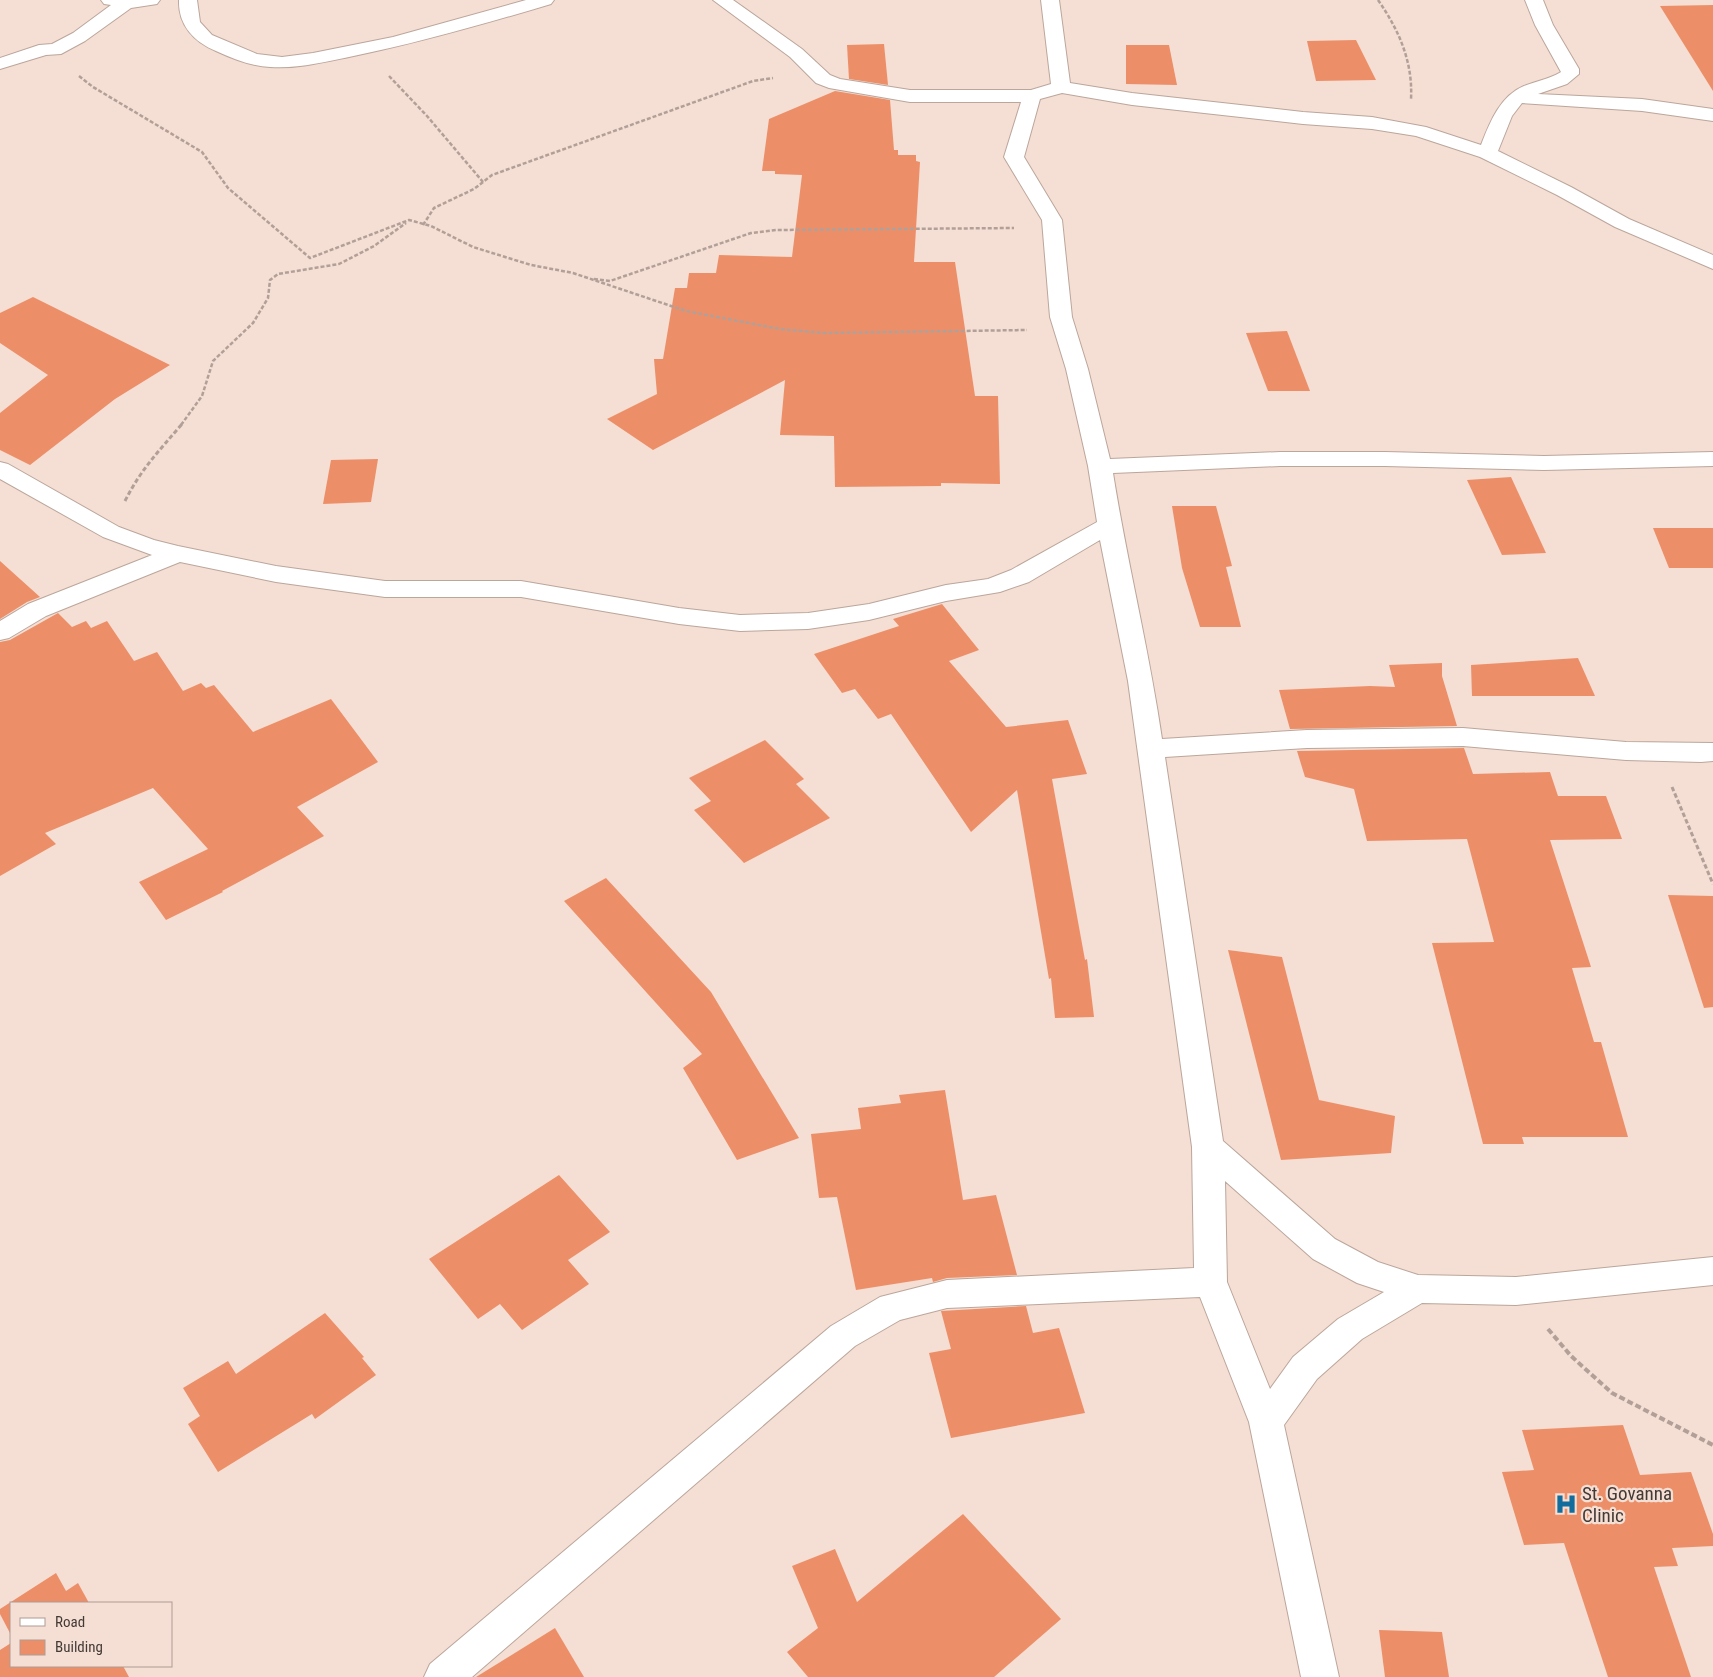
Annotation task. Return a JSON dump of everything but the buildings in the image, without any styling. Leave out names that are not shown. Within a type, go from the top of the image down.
[{"type":"street","points":[[0,64],[45,49],[56,50],[79,37],[118,2],[151,0]]},
{"type":"street","points":[[188,0],[187,12],[194,29],[209,42],[238,54],[263,61],[290,62],[362,50],[462,25],[545,0]]},
{"type":"street","points":[[722,0],[796,53],[820,76],[836,84],[910,96],[1032,96],[1061,86],[1132,99],[1294,117],[1372,123],[1419,131],[1487,153],[1564,191],[1622,223],[1713,263]]},
{"type":"street","points":[[1050,0],[1061,86]]},
{"type":"street","points":[[1487,153],[1497,128],[1517,98],[1531,90],[1551,86],[1570,74],[1570,69],[1540,20],[1534,7],[1534,0]]},
{"type":"street","points":[[1032,96],[1014,157],[1052,220],[1061,317],[1066,329],[1100,466],[1141,681],[1208,1146],[1211,1282],[1266,1422],[1320,1677]]},
{"type":"street","points":[[1517,98],[1642,105],[1713,115]]},
{"type":"street","points":[[1100,466],[1280,460],[1385,459],[1544,463],[1713,458]]},
{"type":"street","points":[[0,469],[112,532],[146,546],[178,554],[276,574],[384,588],[521,589],[679,616],[740,623],[808,622],[869,612],[946,593],[991,586],[1020,576],[1110,525]]},
{"type":"street","points":[[0,632],[36,610],[178,554]]},
{"type":"street","points":[[1150,749],[1306,739],[1463,737],[1626,752],[1713,752]]},
{"type":"street","points":[[1208,1146],[1324,1249],[1369,1273],[1418,1289],[1516,1291],[1713,1270]]},
{"type":"street","points":[[443,1677],[843,1336],[892,1307],[947,1294],[1211,1282]]},
{"type":"street","points":[[1266,1422],[1306,1368],[1350,1329],[1418,1289]]},
{"type":"path","points":[[1378,0],[1390,16],[1406,56],[1413,80],[1411,104],[1419,131]]},
{"type":"path","points":[[45,49],[93,86],[202,152],[228,188],[310,258],[409,220],[431,226],[473,247],[531,264],[573,273],[686,312],[780,330],[823,333],[1066,329]]},
{"type":"path","points":[[362,50],[427,116],[483,182]]},
{"type":"path","points":[[422,224],[422,226],[434,208],[465,194],[492,175],[514,166],[753,81],[766,78],[820,76]]},
{"type":"path","points":[[112,532],[137,477],[156,452],[181,425],[202,396],[213,361],[253,323],[268,298],[272,277],[287,272],[339,264],[374,246],[409,220]]},
{"type":"path","points":[[587,278],[610,281],[751,233],[776,230],[1052,227]]},
{"type":"path","points":[[1657,752],[1713,884]]},
{"type":"path","points":[[1516,1291],[1571,1356],[1612,1393],[1713,1445]]},
{"type":"place","name":"St. Govanna Clinic","points":[[1566,1504]]}]
